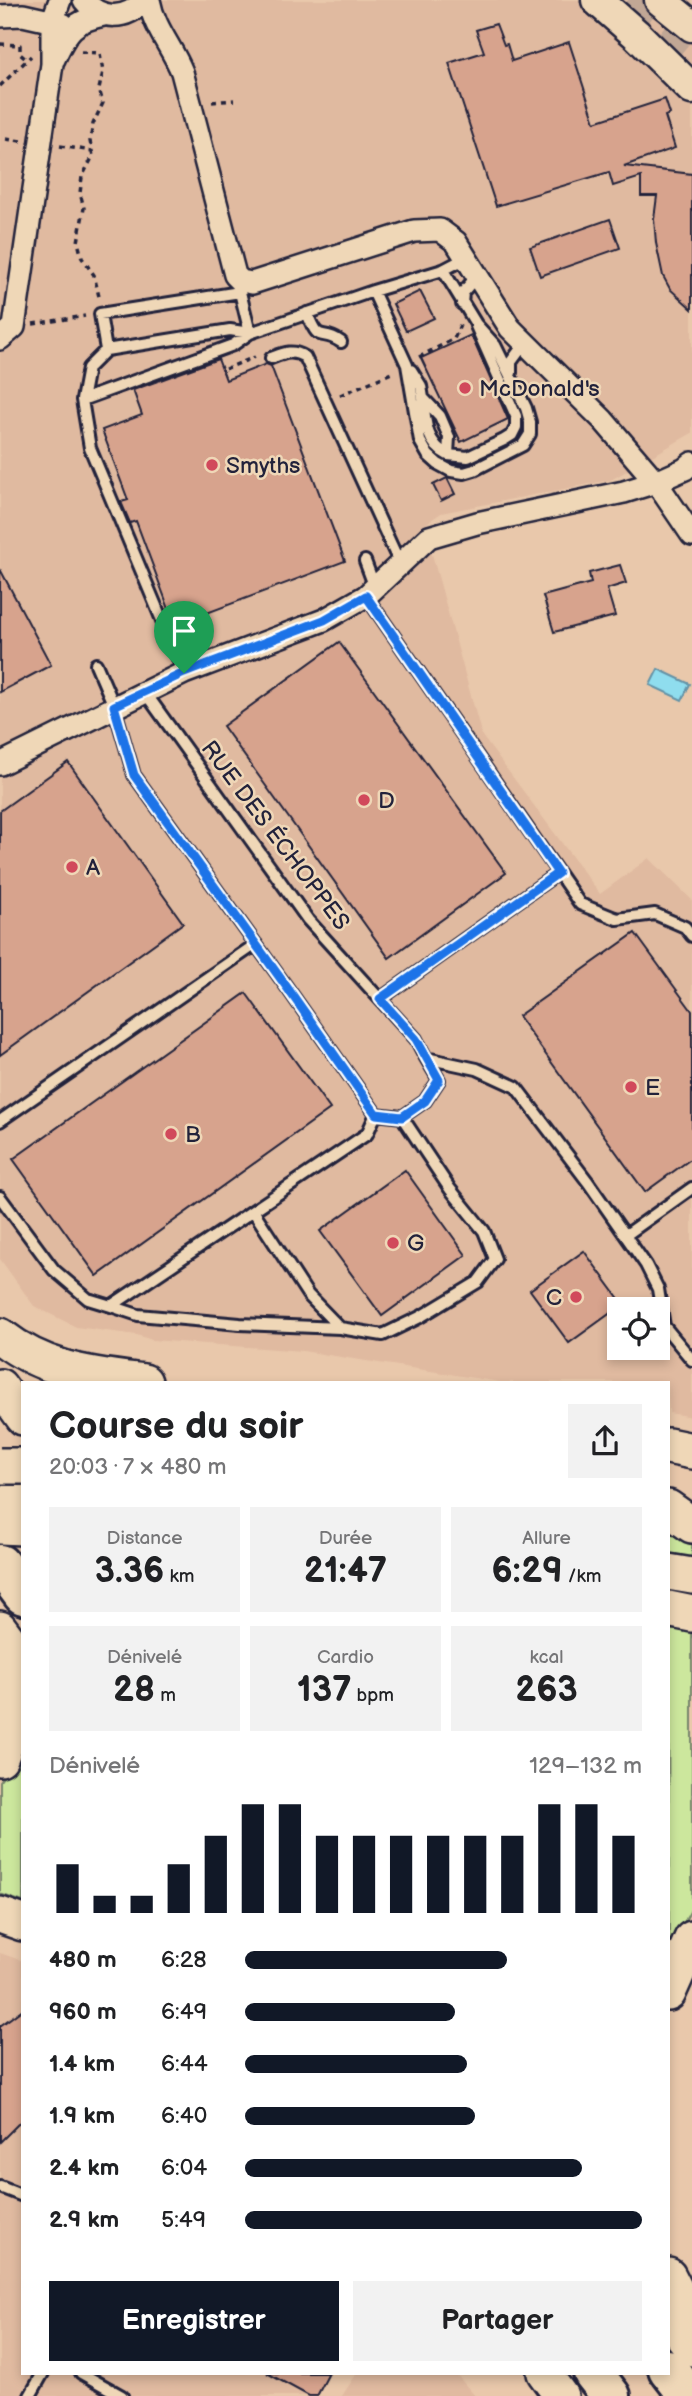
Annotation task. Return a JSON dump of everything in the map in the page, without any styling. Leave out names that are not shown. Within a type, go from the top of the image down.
[{"type":"highway","points":[[0,1336],[41,1362],[102,1377],[136,1381]]},
{"type":"highway","points":[[670,1446],[692,1451]]},
{"type":"highway","points":[[0,1457],[21,1486]]},
{"type":"highway","points":[[0,1466],[21,1466]]},
{"type":"highway","points":[[670,1468],[692,1471]]},
{"type":"highway","points":[[5,1520],[21,1498]]},
{"type":"highway","points":[[670,1509],[692,1525]]},
{"type":"highway","points":[[0,1564],[21,1592]]},
{"type":"highway","points":[[670,1609],[692,1614]]},
{"type":"highway","points":[[0,1653],[9,1676],[13,1705],[10,1728],[0,1758]]},
{"type":"highway","points":[[0,1916],[21,1922]]},
{"type":"highway","points":[[670,1988],[692,1938]]},
{"type":"highway","points":[[670,2280],[692,2323]]},
{"type":"highway","points":[[670,2372],[689,2396]]},
{"type":"highway","points":[[595,2375],[611,2396]]},
{"type":"main road","points":[[597,0],[692,89]]},
{"type":"main road","points":[[660,0],[692,26]]},
{"type":"main road","points":[[0,1386],[21,1415]]},
{"type":"main road","points":[[0,1628],[21,1656]]},
{"type":"main road","points":[[670,2321],[692,2349]]},
{"type":"main road","points":[[545,2375],[561,2396]]},
{"type":"street","points":[[7,333],[54,54],[52,22],[60,0]]},
{"type":"street","points":[[84,0],[93,10],[139,24],[163,39]]},
{"type":"street","points":[[54,54],[75,24],[88,18],[127,13],[144,0]]},
{"type":"street","points":[[149,0],[152,16],[163,39],[175,53],[182,72],[235,275],[241,286],[414,231],[440,230],[449,236],[472,267],[510,328],[603,419],[656,482],[692,535]]},
{"type":"street","points":[[0,16],[23,15],[75,24]]},
{"type":"street","points":[[0,764],[184,673],[324,620],[371,592],[429,537],[477,523],[624,492],[656,482],[692,463]]},
{"type":"lane","points":[[82,401],[233,345],[250,333],[373,290],[443,270],[472,267],[463,292],[464,307]]},
{"type":"lane","points":[[373,290],[407,365],[420,441],[428,455],[438,464],[451,471],[464,473],[523,445],[530,434],[530,422],[526,408],[495,345],[464,307],[443,270]]},
{"type":"lane","points":[[106,350],[100,314],[241,286],[250,333]]},
{"type":"lane","points":[[307,313],[313,330],[319,335],[333,337],[341,342]]},
{"type":"lane","points":[[407,365],[416,375],[423,398],[426,426],[435,446],[448,455],[468,457],[512,435],[516,428],[516,416],[476,324]]},
{"type":"lane","points":[[184,673],[90,448],[82,401],[88,368],[106,350],[230,330],[250,333]]},
{"type":"lane","points":[[510,376],[511,362],[525,343]]},
{"type":"lane","points":[[271,358],[289,352],[297,352],[305,357],[400,564]]},
{"type":"lane","points":[[423,398],[440,416],[449,437],[448,455]]},
{"type":"lane","points":[[365,561],[371,592],[580,904],[617,919],[654,914],[685,927],[692,936]]},
{"type":"lane","points":[[0,1197],[54,1270],[88,1299],[138,1315],[240,1324],[340,1328],[383,1335],[420,1317],[478,1282],[495,1259],[484,1231],[450,1189],[402,1117],[376,1114],[134,775],[114,706],[96,664]]},
{"type":"lane","name":"RUE DES ÉCHOPPES","points":[[144,691],[308,920],[416,1039],[439,1080],[425,1101],[402,1117]]},
{"type":"lane","points":[[380,999],[558,873]]},
{"type":"lane","points":[[0,1121],[256,944]]},
{"type":"lane","points":[[426,1058],[477,1069],[516,1087],[646,1265],[658,1289],[664,1326],[692,1360]]},
{"type":"lane","points":[[111,1306],[368,1134],[376,1114]]},
{"type":"lane","points":[[626,1235],[692,1188]]},
{"type":"lane","points":[[254,1212],[309,1295],[340,1328]]},
{"type":"lane","points":[[0,2187],[21,2195]]},
{"type":"lane","points":[[30,2396],[42,2375]]},
{"type":"lane","points":[[85,2375],[122,2396]]},
{"type":"path","points":[[0,44],[20,45],[20,54],[27,60]]},
{"type":"path","points":[[0,86],[38,49],[54,54],[100,53],[103,72],[99,89],[103,103],[93,124],[90,141],[93,156],[82,177],[80,193],[84,208],[78,242],[82,258],[94,275],[101,304],[100,314],[7,333]]},
{"type":"path","points":[[60,146],[92,151]]},
{"type":"path","points":[[340,395],[407,365],[454,339],[464,307]]},
{"type":"shaded area","points":[[0,0],[692,0],[692,433],[611,480],[441,513],[424,525],[482,736],[600,894],[649,858],[692,900],[692,1417],[670,1413],[670,1381],[494,1381],[303,1351],[152,1340],[137,1335],[76,1327],[34,1306],[0,1259]]},
{"type":"shaded area","points":[[0,1953],[21,1960],[21,2375],[328,2375],[317,2396],[0,2396]]},
{"type":"shaded area","points":[[356,2375],[457,2375],[475,2396],[342,2396]]},
{"type":"green space","points":[[670,1526],[692,1542],[692,1559],[670,1555]]},
{"type":"green space","points":[[670,1630],[692,1630],[692,1908],[670,1948]]},
{"type":"green space","points":[[21,1744],[21,1901],[0,1894],[0,1781],[15,1762]]},
{"type":"water","points":[[658,669],[690,684],[682,700],[650,685]]},
{"type":"building","points":[[496,24],[504,45],[507,44],[512,61],[569,42],[595,122],[665,99],[670,114],[665,116],[675,148],[624,166],[692,174],[692,309],[670,289],[663,276],[654,219],[657,196],[641,196],[641,177],[613,186],[609,172],[496,206],[449,63],[484,52],[476,30]]},
{"type":"building","points":[[610,219],[620,248],[540,276],[530,247]]},
{"type":"building","points":[[420,291],[434,318],[406,331],[393,304]]},
{"type":"building","name":"McDonald's","points":[[471,335],[508,419],[461,442],[421,358]]},
{"type":"building","name":"Smyths","points":[[218,359],[226,380],[266,364],[271,366],[345,561],[175,625],[136,521],[130,523],[121,502],[128,500],[102,430],[142,415],[133,390]]},
{"type":"building","points":[[447,478],[455,494],[441,501],[433,485]]},
{"type":"building","points":[[620,565],[626,583],[607,589],[615,616],[554,632],[543,596],[591,583],[589,573]]},
{"type":"building","points":[[0,569],[51,665],[0,692]]},
{"type":"building","name":"D","points":[[339,642],[506,873],[389,958],[223,726]]},
{"type":"building","name":"A","points":[[68,762],[183,923],[0,1055],[0,811]]},
{"type":"building","name":"E","points":[[635,933],[692,1011],[692,1158],[645,1192],[518,1016]]},
{"type":"building","name":"B","points":[[246,993],[330,1109],[97,1276],[13,1159]]},
{"type":"building","name":"G","points":[[405,1170],[466,1255],[382,1316],[320,1231]]},
{"type":"building","name":"C","points":[[584,1251],[618,1297],[607,1297],[607,1316],[569,1343],[530,1290]]},
{"type":"building","points":[[21,2010],[21,2121],[0,2142],[0,2026]]},
{"type":"building","points":[[271,2375],[328,2375],[317,2396],[309,2396]]},
{"type":"tunnel","points":[[628,0],[692,53]]},
{"type":"place","name":"McDonald's","points":[[465,388]]},
{"type":"place","name":"Smyths","points":[[212,465]]},
{"type":"place","name":"D","points":[[364,800]]},
{"type":"place","name":"A","points":[[72,867]]},
{"type":"place","name":"E","points":[[631,1087]]},
{"type":"place","name":"B","points":[[171,1134]]},
{"type":"place","name":"G","points":[[393,1243]]},
{"type":"place","name":"C","points":[[576,1297]]},
{"type":"route","points":[[366,596],[558,873],[380,999],[416,1039],[439,1080],[425,1101],[402,1117],[376,1114],[134,775],[114,706],[184,673],[324,620],[366,596]]}]
